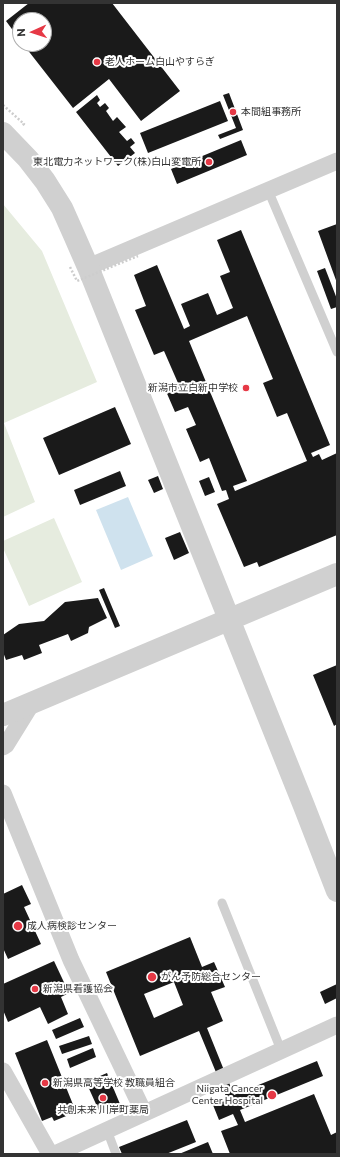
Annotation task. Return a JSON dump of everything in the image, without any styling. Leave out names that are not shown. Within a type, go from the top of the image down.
[{"type":"street","points":[[3,133],[28,159],[45,181],[62,208],[79,267],[230,620],[337,891]]},
{"type":"street","points":[[79,267],[337,161]]},
{"type":"street","points":[[3,715],[337,574]]},
{"type":"street","points":[[3,747],[6,745],[32,703]]},
{"type":"street","points":[[3,793],[71,960],[144,1113]]},
{"type":"street","points":[[56,1154],[337,1025]]},
{"type":"street","points":[[3,1071],[50,1154]]},
{"type":"lane","points":[[268,190],[337,352]]},
{"type":"lane","points":[[222,903],[281,1050]]},
{"type":"lane","points":[[107,1130],[116,1154]]},
{"type":"path","points":[[79,267],[77,281],[138,256]]},
{"type":"shaded area","points":[[3,204],[42,251],[97,382],[4,423],[35,502],[3,517]]},
{"type":"shaded area","points":[[54,518],[82,582],[29,606],[3,548],[3,541]]},
{"type":"water","points":[[128,497],[153,556],[121,570],[96,510]]},
{"type":"building","name":"老人ホーム白山やすらぎ","points":[[29,3],[112,3],[180,91],[141,121],[109,79],[73,108],[29,52],[52,52],[52,12],[18,12]]},
{"type":"building","name":"老人ホーム白山やすらぎ","points":[[12,16],[12,29],[6,21]]},
{"type":"building","name":"本間組事務所","points":[[229,93],[243,130],[220,139],[218,135],[236,128],[223,95]]},
{"type":"building","points":[[97,95],[100,100],[97,103],[100,107],[105,103],[109,108],[106,111],[113,121],[117,117],[126,127],[119,132],[127,141],[131,138],[135,143],[130,147],[135,153],[118,166],[76,112]]},
{"type":"building","points":[[220,101],[228,121],[148,153],[140,133]]},
{"type":"building","name":"東北電力ネットワーク(株)白山変電所","points":[[241,140],[247,155],[177,184],[171,169]]},
{"type":"building","points":[[337,224],[337,283],[318,231]]},
{"type":"building","points":[[241,230],[330,445],[311,453],[313,457],[319,454],[322,460],[337,453],[337,535],[259,567],[257,562],[244,567],[217,504],[229,499],[226,490],[222,491],[209,458],[200,462],[186,429],[196,425],[188,407],[175,412],[165,389],[178,383],[164,351],[154,355],[135,310],[146,306],[134,275],[157,265],[184,329],[190,326],[181,304],[208,293],[217,315],[233,308],[220,276],[230,272],[217,240]],"holes":[[[247,316],[273,379],[263,383],[277,417],[287,413],[307,461],[235,491],[233,486],[247,481],[189,341]]]},
{"type":"building","points":[[325,268],[337,299],[337,307],[331,309],[317,271]]},
{"type":"building","points":[[115,407],[131,444],[59,475],[43,438]]},
{"type":"building","points":[[120,471],[126,486],[80,505],[74,490]]},
{"type":"building","points":[[158,476],[163,489],[154,493],[148,480]]},
{"type":"building","points":[[209,477],[215,492],[205,496],[199,481]]},
{"type":"building","points":[[180,532],[189,553],[174,560],[165,538]]},
{"type":"building","points":[[104,588],[120,626],[115,628],[99,590]]},
{"type":"building","points":[[98,598],[107,618],[89,627],[88,633],[71,641],[68,634],[39,645],[42,653],[24,660],[22,655],[6,660],[3,652],[3,635],[19,624],[44,621],[65,602]]},
{"type":"building","points":[[337,665],[337,724],[334,726],[313,675]]},
{"type":"building","name":"成人病検診センター","points":[[22,885],[31,904],[24,907],[41,944],[8,959],[3,948],[3,894]]},
{"type":"building","points":[[190,937],[202,967],[214,962],[225,987],[211,992],[223,1021],[207,1028],[234,1095],[317,1061],[323,1076],[240,1110],[245,1122],[314,1094],[331,1135],[337,1132],[337,1154],[230,1154],[221,1131],[238,1125],[233,1114],[219,1120],[213,1105],[227,1099],[199,1031],[140,1056],[106,972]],"holes":[[[174,982],[183,1005],[154,1018],[144,994]]]},
{"type":"building","name":"新潟県看護協会","points":[[54,961],[69,993],[61,997],[68,1014],[48,1024],[40,1007],[8,1022],[3,1010],[3,984]]},
{"type":"building","points":[[337,984],[337,998],[325,1004],[320,992]]},
{"type":"building","points":[[80,1018],[84,1027],[56,1039],[52,1030]]},
{"type":"building","points":[[89,1036],[92,1044],[62,1054],[59,1046]]},
{"type":"building","name":"新潟県高等学校 教職員組合","points":[[47,1040],[76,1112],[54,1121],[52,1117],[42,1121],[15,1053]]},
{"type":"building","points":[[93,1048],[96,1057],[70,1068],[67,1059]]},
{"type":"building","points":[[107,1073],[120,1104],[100,1113],[86,1082]]},
{"type":"building","points":[[187,1120],[196,1142],[166,1154],[122,1154],[119,1147]]},
{"type":"building","points":[[208,1142],[213,1154],[179,1154]]},
{"type":"place","name":"老人ホーム白山やすらぎ","points":[[97,62]]},
{"type":"place","name":"本間組事務所","points":[[233,112]]},
{"type":"place","name":"東北電力ネットワーク(株)白山変電所","points":[[209,162]]},
{"type":"place","name":"新潟市立白新中学校","points":[[246,388]]},
{"type":"place","name":"成人病検診センター","points":[[18,926]]},
{"type":"place","name":"がん予防総合センター","points":[[152,977]]},
{"type":"place","name":"新潟県看護協会","points":[[35,989]]},
{"type":"place","name":"新潟県高等学校 教職員組合","points":[[45,1083]]},
{"type":"place","name":"Niigata Cancer Center Hospital","points":[[272,1095]]},
{"type":"place","name":"共創未来 川岸町薬局","points":[[103,1098]]}]
